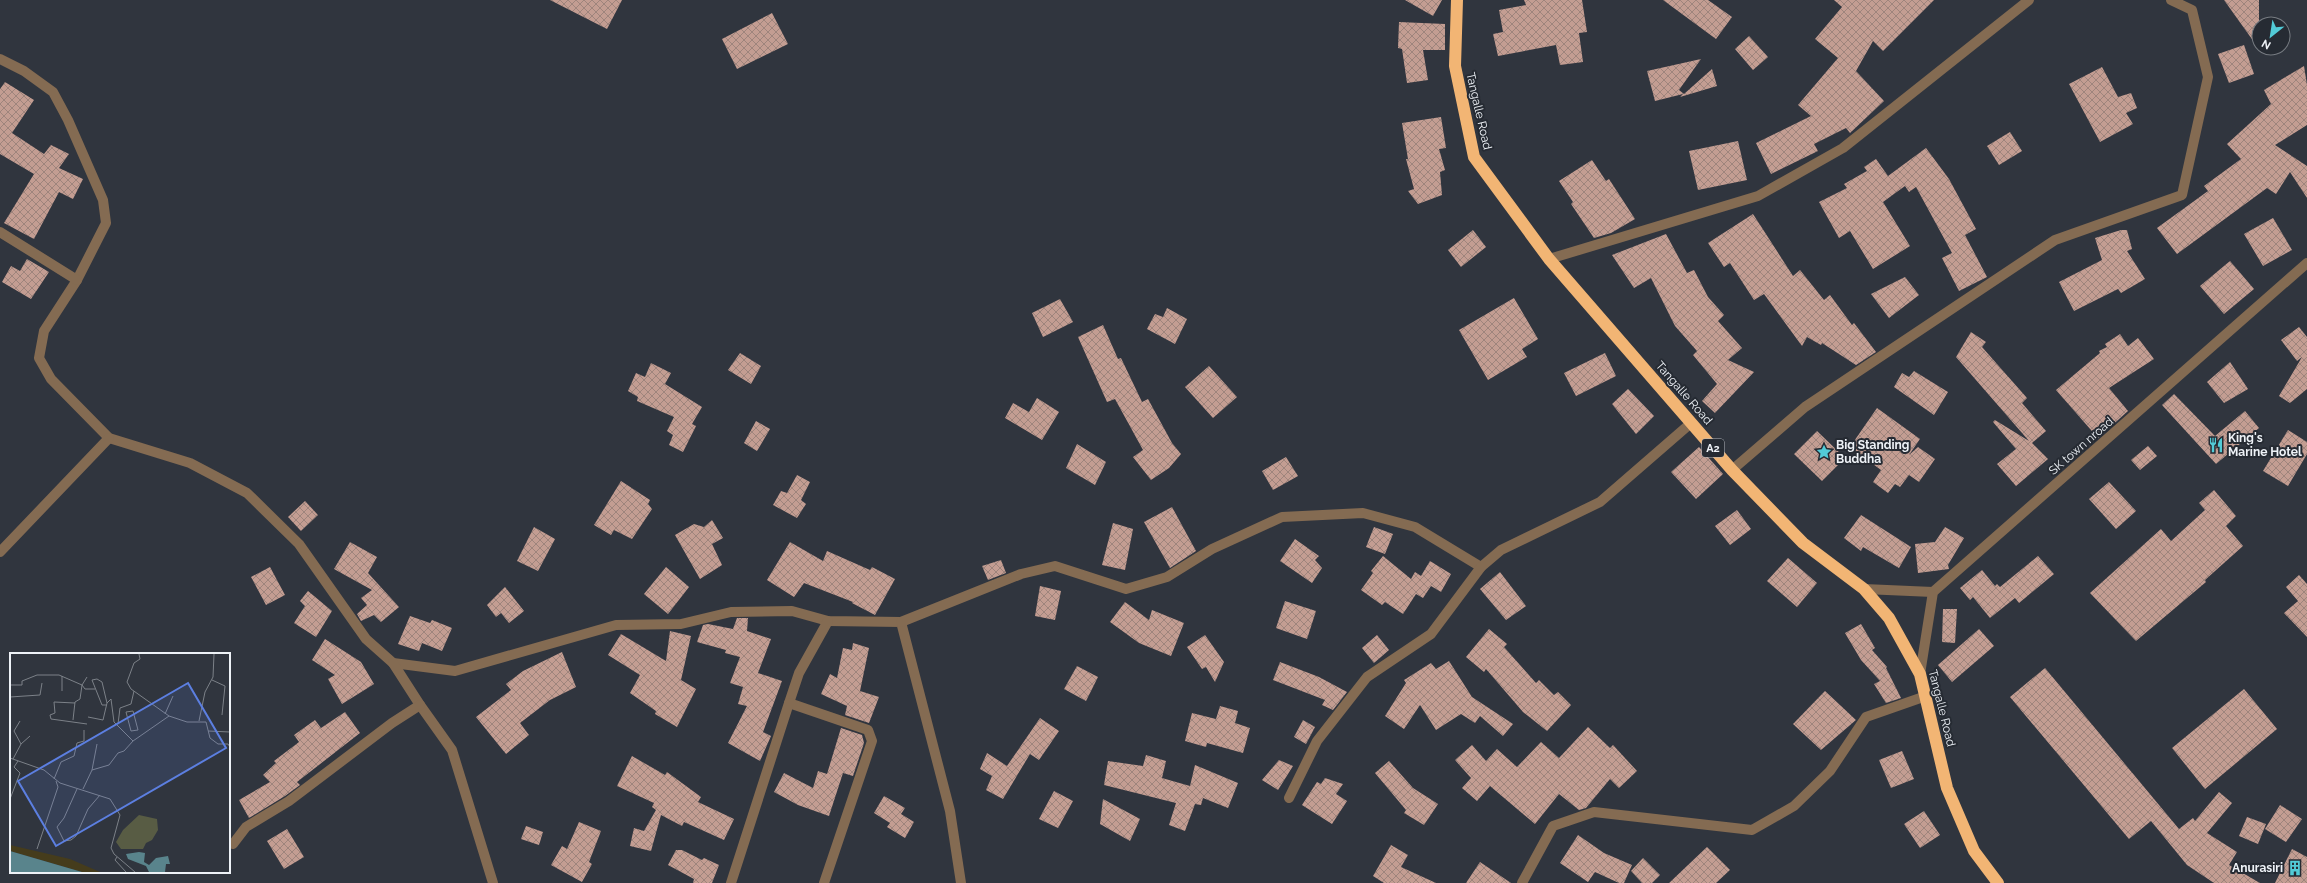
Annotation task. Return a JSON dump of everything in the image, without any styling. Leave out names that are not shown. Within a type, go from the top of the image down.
[{"type":"highway","name":"Tangalle Road","points":[[1457,0],[1454,66],[1474,157],[1549,259],[1732,470],[1803,543],[1864,589],[1889,618],[1920,674],[1947,788],[1974,851],[1998,883]]},
{"type":"street","points":[[1549,259],[1758,196],[1843,148],[2029,0]]},
{"type":"street","points":[[1732,470],[1804,407],[2055,240],[2182,195],[2208,78],[2192,10],[2171,0]]},
{"type":"street","points":[[0,59],[24,71],[53,92],[68,120],[103,200],[106,223],[77,280],[44,331],[39,358],[51,379],[109,438],[190,463],[247,493],[299,544],[366,639],[393,662],[420,705],[452,750],[494,883]]},
{"type":"street","points":[[0,232],[77,280]]},
{"type":"street","name":"SK town nroad","points":[[1933,592],[2307,263]]},
{"type":"street","points":[[1289,798],[1318,741],[1367,677],[1431,634],[1481,566],[1501,550],[1600,502],[1691,423]]},
{"type":"street","points":[[0,552],[109,438]]},
{"type":"street","points":[[393,662],[455,671],[616,625],[681,624],[731,612],[792,611],[828,621],[901,622],[1021,574],[1054,566],[1126,589],[1167,577],[1212,549],[1282,517],[1363,513],[1415,527],[1481,566]]},
{"type":"street","points":[[1864,589],[1933,592],[1920,674]]},
{"type":"street","points":[[731,883],[799,673],[828,621]]},
{"type":"street","points":[[901,622],[950,810],[959,882]]},
{"type":"street","points":[[1522,883],[1553,826],[1594,812],[1752,830],[1794,806],[1830,770],[1866,717],[1926,696]]},
{"type":"street","points":[[789,703],[868,730],[872,741],[824,883]]},
{"type":"street","points":[[233,844],[246,827],[289,801],[392,723],[420,705]]},
{"type":"building","points":[[550,0],[622,0],[607,29]]},
{"type":"building","points":[[1405,0],[1442,0],[1433,16]]},
{"type":"building","points":[[1524,0],[1582,0],[1587,32],[1579,33],[1583,62],[1560,65],[1556,45],[1498,56],[1493,34],[1503,32],[1499,10],[1526,5]]},
{"type":"building","points":[[1663,0],[1708,0],[1732,17],[1716,39]]},
{"type":"building","points":[[1834,0],[1934,0],[1883,51],[1873,41],[1856,71],[1884,101],[1850,133],[1846,128],[1814,144],[1818,151],[1771,174],[1756,143],[1811,116],[1798,105],[1838,58],[1815,39],[1842,7]]},
{"type":"building","points":[[2224,0],[2259,0],[2259,16],[2251,16],[2251,38]]},
{"type":"building","points":[[772,13],[788,44],[737,69],[722,39]]},
{"type":"building","points":[[1399,22],[1445,24],[1445,50],[1423,50],[1428,80],[1407,83],[1402,49],[1398,48]]},
{"type":"building","points":[[1749,36],[1768,57],[1753,70],[1735,49]]},
{"type":"building","points":[[2244,45],[2254,74],[2229,83],[2218,54]]},
{"type":"building","points":[[1701,59],[1679,90],[1684,94],[1712,69],[1717,86],[1680,97],[1683,94],[1655,101],[1647,71]]},
{"type":"building","points":[[2304,66],[2307,85],[2307,125],[2275,145],[2307,166],[2307,198],[2290,172],[2276,194],[2267,188],[2177,254],[2157,228],[2208,191],[2204,186],[2241,159],[2227,144],[2271,104],[2264,90]]},
{"type":"building","points":[[2102,67],[2118,97],[2131,93],[2137,108],[2126,113],[2133,124],[2100,142],[2069,84]]},
{"type":"building","points":[[5,82],[34,100],[12,133],[44,154],[51,145],[69,154],[59,168],[83,179],[73,199],[59,192],[34,239],[4,223],[34,174],[0,154],[0,89]]},
{"type":"building","points":[[1441,117],[1446,148],[1439,149],[1445,170],[1440,172],[1442,195],[1418,204],[1408,191],[1414,189],[1406,159],[1408,159],[1402,123]]},
{"type":"building","points":[[2010,132],[2022,151],[1999,165],[1987,146]]},
{"type":"building","points":[[1738,141],[1747,180],[1698,190],[1689,151]]},
{"type":"building","points":[[1926,148],[1949,179],[1976,229],[1965,235],[1987,277],[1959,291],[1942,258],[1952,253],[1916,187],[1909,192],[1905,186],[1883,202],[1910,246],[1873,269],[1850,231],[1839,238],[1819,202],[1847,188],[1844,184],[1867,171],[1864,167],[1876,159],[1888,176]]},
{"type":"building","points":[[1592,160],[1606,181],[1609,179],[1635,219],[1611,233],[1594,238],[1571,204],[1573,202],[1559,181]]},
{"type":"building","points":[[1753,214],[1793,276],[1800,270],[1824,300],[1830,295],[1852,325],[1854,323],[1876,352],[1856,365],[1822,343],[1821,345],[1807,337],[1802,346],[1764,294],[1754,300],[1730,263],[1724,267],[1708,243]]},
{"type":"building","points":[[2273,218],[2292,250],[2263,266],[2244,234]]},
{"type":"building","points":[[1473,230],[1486,247],[1461,267],[1448,250]]},
{"type":"building","points":[[2121,230],[2127,230],[2132,249],[2127,251],[2145,279],[2121,293],[2118,289],[2074,311],[2059,282],[2102,260],[2095,238]]},
{"type":"building","points":[[1666,234],[1687,273],[1694,270],[1708,297],[1724,315],[1718,321],[1742,348],[1728,360],[1754,372],[1715,413],[1702,401],[1717,384],[1693,355],[1697,351],[1675,326],[1651,278],[1634,288],[1612,255]]},
{"type":"building","points":[[27,259],[49,272],[31,299],[2,282],[11,266],[20,271]]},
{"type":"building","points":[[2230,261],[2254,289],[2224,314],[2200,286]]},
{"type":"building","points":[[1905,277],[1919,295],[1889,318],[1871,294]]},
{"type":"building","points":[[1514,298],[1538,339],[1522,349],[1527,357],[1488,380],[1459,330]]},
{"type":"building","points":[[1060,299],[1073,322],[1043,337],[1032,313]]},
{"type":"building","points":[[1167,308],[1187,319],[1175,344],[1147,329],[1155,314],[1163,317]]},
{"type":"building","points":[[1103,325],[1118,359],[1121,358],[1142,402],[1148,399],[1172,443],[1181,454],[1169,468],[1151,480],[1133,457],[1143,450],[1115,399],[1107,402],[1078,337]]},
{"type":"building","points":[[2299,327],[2307,337],[2307,389],[2290,403],[2279,396],[2302,357],[2297,361],[2281,340]]},
{"type":"building","points":[[1971,332],[1986,342],[1982,347],[2027,398],[2022,403],[2046,431],[2032,443],[2048,459],[2016,486],[1997,464],[2016,449],[1993,422],[1995,420],[2029,441],[1956,357]]},
{"type":"building","points":[[2120,334],[2128,346],[2138,338],[2154,359],[2109,388],[2128,411],[2098,438],[2056,390],[2100,353],[2099,351],[2107,347],[2105,344]]},
{"type":"building","points":[[740,353],[761,366],[751,384],[728,370]]},
{"type":"building","points":[[1605,353],[1616,376],[1576,396],[1564,373]]},
{"type":"building","points":[[2230,362],[2248,389],[2224,403],[2207,382]]},
{"type":"building","points":[[651,363],[671,373],[665,384],[702,407],[692,424],[696,426],[683,452],[669,445],[673,435],[667,431],[674,417],[637,401],[638,397],[628,391],[636,373],[645,377]]},
{"type":"building","points":[[1209,366],[1237,397],[1213,418],[1185,387]]},
{"type":"building","points":[[1914,371],[1948,392],[1934,415],[1894,387],[1902,373],[1909,377]]},
{"type":"building","points":[[1628,389],[1654,416],[1636,434],[1612,404]]},
{"type":"building","points":[[2174,394],[2215,436],[2245,411],[2259,428],[2216,464],[2162,405]]},
{"type":"building","points":[[1037,398],[1059,412],[1042,440],[1005,418],[1013,403],[1029,412]]},
{"type":"building","points":[[1877,408],[1920,439],[1909,455],[1918,447],[1935,459],[1919,482],[1909,475],[1900,487],[1895,484],[1888,493],[1873,482],[1881,470],[1850,447]]},
{"type":"building","points":[[756,421],[770,429],[757,451],[744,443]]},
{"type":"building","points":[[2288,430],[2307,442],[2307,454],[2288,486],[2263,471]]},
{"type":"building","points":[[1817,431],[1845,458],[1822,481],[1794,454]]},
{"type":"building","points":[[1077,444],[1106,462],[1095,485],[1066,468]]},
{"type":"building","points":[[2148,446],[2157,456],[2140,470],[2131,460]]},
{"type":"building","points":[[1699,447],[1723,474],[1696,499],[1671,472]]},
{"type":"building","points":[[1286,457],[1298,476],[1273,490],[1262,471]]},
{"type":"building","points":[[797,475],[810,482],[801,500],[806,504],[797,518],[773,505],[781,491],[787,493]]},
{"type":"building","points":[[621,481],[650,500],[648,504],[652,509],[632,539],[614,530],[611,535],[594,525]]},
{"type":"building","points":[[2109,482],[2136,511],[2116,529],[2089,499]]},
{"type":"building","points":[[2214,490],[2236,516],[2226,526],[2243,546],[2205,580],[2206,582],[2136,641],[2090,593],[2161,529],[2171,541],[2205,510],[2199,503]]},
{"type":"building","points":[[305,501],[318,515],[301,531],[288,517]]},
{"type":"building","points":[[1172,507],[1196,551],[1170,568],[1144,522]]},
{"type":"building","points":[[1737,510],[1751,529],[1730,545],[1715,526]]},
{"type":"building","points":[[1861,515],[1911,547],[1899,568],[1863,547],[1861,551],[1844,538]]},
{"type":"building","points":[[712,520],[723,538],[712,544],[722,565],[700,579],[675,535],[694,524],[704,527]]},
{"type":"building","points":[[1113,523],[1133,529],[1125,570],[1102,565]]},
{"type":"building","points":[[534,527],[555,539],[538,571],[517,561]]},
{"type":"building","points":[[1374,527],[1393,534],[1385,554],[1366,547]]},
{"type":"building","points":[[1945,527],[1964,538],[1948,565],[1949,569],[1918,573],[1915,544],[1935,542]]},
{"type":"building","points":[[1295,539],[1319,556],[1315,560],[1322,568],[1312,583],[1280,561]]},
{"type":"building","points":[[350,542],[377,557],[368,573],[399,607],[381,622],[374,615],[361,621],[357,614],[367,605],[361,598],[372,590],[334,569]]},
{"type":"building","points":[[790,542],[823,561],[827,551],[870,570],[872,567],[895,579],[875,615],[852,603],[853,602],[804,583],[794,597],[767,580]]},
{"type":"building","points":[[1383,556],[1411,579],[1415,572],[1421,576],[1430,561],[1451,574],[1441,592],[1431,586],[1423,598],[1416,594],[1403,614],[1385,602],[1382,605],[1361,590],[1373,573],[1371,571]]},
{"type":"building","points":[[2038,556],[2054,574],[2019,603],[2015,598],[1990,618],[1973,597],[1970,600],[1960,588],[1982,570],[1995,586],[1997,584],[2000,587]]},
{"type":"building","points":[[1788,558],[1817,583],[1797,607],[1767,581]]},
{"type":"building","points":[[1001,560],[1006,573],[988,580],[982,566]]},
{"type":"building","points":[[270,567],[285,595],[266,605],[251,577]]},
{"type":"building","points":[[666,567],[689,587],[668,614],[644,594]]},
{"type":"building","points":[[1500,572],[1526,606],[1506,620],[1480,589]]},
{"type":"building","points":[[2299,575],[2307,584],[2307,637],[2284,613],[2298,601],[2286,587]]},
{"type":"building","points":[[1040,586],[1061,591],[1055,620],[1035,616]]},
{"type":"building","points":[[505,587],[524,611],[509,623],[501,613],[496,617],[487,605]]},
{"type":"building","points":[[308,591],[332,611],[316,637],[294,623],[305,606],[300,601]]},
{"type":"building","points":[[1285,601],[1316,611],[1307,639],[1276,628]]},
{"type":"building","points":[[1125,602],[1149,620],[1152,610],[1184,623],[1171,656],[1139,643],[1110,622]]},
{"type":"building","points":[[1943,609],[1957,609],[1955,643],[1942,642]]},
{"type":"building","points":[[410,616],[430,623],[432,620],[452,628],[442,651],[422,643],[419,651],[398,644]]},
{"type":"building","points":[[737,618],[748,618],[747,631],[771,639],[758,673],[782,681],[763,732],[771,736],[760,761],[728,743],[747,706],[738,704],[743,687],[730,683],[740,657],[725,653],[726,650],[697,642],[703,625],[708,624],[733,629]]},
{"type":"building","points":[[1861,624],[1875,648],[1872,650],[1887,667],[1886,668],[1901,698],[1886,703],[1874,684],[1880,681],[1861,660],[1845,633]]},
{"type":"building","points":[[1489,629],[1507,644],[1504,647],[1536,683],[1539,680],[1554,695],[1558,692],[1571,705],[1547,731],[1523,712],[1486,669],[1484,672],[1466,657]]},
{"type":"building","points":[[1979,629],[1994,646],[1952,682],[1938,665]]},
{"type":"building","points":[[670,631],[691,636],[681,680],[696,689],[677,727],[655,714],[656,711],[630,693],[640,675],[608,655],[621,634],[666,661]]},
{"type":"building","points":[[1205,635],[1224,662],[1215,682],[1206,667],[1202,669],[1187,647]]},
{"type":"building","points":[[1377,635],[1389,650],[1374,663],[1362,648]]},
{"type":"building","points":[[325,639],[361,662],[374,684],[342,704],[328,679],[335,675],[312,660]]},
{"type":"building","points":[[853,643],[869,648],[860,691],[879,697],[869,723],[845,715],[847,706],[821,694],[830,674],[837,678],[843,648],[852,650]]},
{"type":"building","points":[[562,652],[576,687],[550,700],[520,723],[529,735],[506,754],[476,717],[511,690],[506,684],[523,671]]},
{"type":"building","points":[[1449,661],[1472,697],[1513,724],[1503,736],[1480,716],[1475,723],[1461,714],[1436,730],[1420,705],[1404,729],[1385,716],[1406,683],[1404,680],[1431,663],[1436,669]]},
{"type":"building","points":[[1280,662],[1319,677],[1347,692],[1333,710],[1322,705],[1325,700],[1273,680]]},
{"type":"building","points":[[1077,666],[1098,677],[1086,701],[1064,689]]},
{"type":"building","points":[[2045,668],[2179,829],[2193,818],[2195,821],[2219,792],[2232,803],[2207,833],[2237,852],[2229,865],[2260,883],[2214,883],[2187,865],[2151,821],[2129,839],[2010,697]]},
{"type":"building","points":[[2244,689],[2277,729],[2205,789],[2172,748]]},
{"type":"building","points":[[1825,691],[1856,720],[1821,750],[1793,724]]},
{"type":"building","points":[[1220,706],[1238,711],[1235,723],[1250,728],[1243,753],[1207,743],[1206,747],[1185,741],[1192,713],[1216,719]]},
{"type":"building","points":[[345,712],[360,733],[297,782],[300,785],[249,818],[239,800],[270,782],[263,775],[276,763],[274,761],[299,742],[294,735],[315,720],[321,728]]},
{"type":"building","points":[[1040,718],[1059,731],[1039,760],[1030,754],[1003,799],[986,790],[992,776],[980,769],[987,753],[1007,766]]},
{"type":"building","points":[[1303,720],[1315,727],[1306,744],[1294,737]]},
{"type":"building","points":[[1588,727],[1610,748],[1613,745],[1637,771],[1619,788],[1610,779],[1586,808],[1579,810],[1559,794],[1535,824],[1490,786],[1477,801],[1462,788],[1471,778],[1455,760],[1472,745],[1486,761],[1497,749],[1517,767],[1541,742],[1559,758]]},
{"type":"building","points":[[841,728],[862,735],[864,743],[853,776],[843,773],[829,816],[798,805],[774,792],[784,773],[813,788],[818,771],[827,774]]},
{"type":"building","points":[[1902,751],[1914,779],[1891,788],[1879,760]]},
{"type":"building","points":[[1146,755],[1166,761],[1162,778],[1190,786],[1195,765],[1238,783],[1228,808],[1203,798],[1201,805],[1195,804],[1185,831],[1169,825],[1176,803],[1104,785],[1108,761],[1143,766]]},
{"type":"building","points":[[632,756],[665,775],[667,772],[701,797],[698,802],[734,819],[724,840],[684,822],[682,826],[661,815],[651,851],[630,846],[634,828],[644,831],[656,810],[652,807],[654,803],[617,786]]},
{"type":"building","points":[[1279,760],[1293,766],[1278,790],[1262,780]]},
{"type":"building","points":[[1389,761],[1413,788],[1438,804],[1424,825],[1404,813],[1406,810],[1375,773]]},
{"type":"building","points":[[1325,778],[1343,784],[1336,794],[1347,801],[1332,824],[1302,805],[1317,782],[1321,784]]},
{"type":"building","points":[[1054,791],[1073,801],[1058,828],[1039,819]]},
{"type":"building","points":[[884,796],[905,808],[901,814],[914,822],[905,838],[887,827],[890,823],[874,813]]},
{"type":"building","points":[[1103,799],[1140,819],[1130,841],[1100,824]]},
{"type":"building","points":[[2280,805],[2302,819],[2286,842],[2265,829]]},
{"type":"building","points":[[1924,811],[1940,835],[1920,848],[1904,824]]},
{"type":"building","points":[[2247,817],[2266,824],[2258,844],[2239,836]]},
{"type":"building","points":[[579,822],[601,831],[589,862],[592,864],[582,882],[551,865],[562,846],[567,849]]},
{"type":"building","points":[[526,826],[543,832],[539,845],[521,839]]},
{"type":"building","points":[[287,829],[304,857],[284,869],[267,841]]},
{"type":"building","points":[[1578,835],[1604,853],[1632,865],[1624,883],[1619,883],[1595,872],[1588,882],[1560,863]]},
{"type":"building","points":[[1391,845],[1408,855],[1401,867],[1436,883],[1384,883],[1373,876]]},
{"type":"building","points":[[1707,847],[1730,870],[1716,883],[1669,883]]},
{"type":"building","name":"Anurasiri","points":[[2292,849],[2307,857],[2307,883],[2275,883]]},
{"type":"building","points":[[676,850],[682,850],[702,860],[704,858],[719,865],[712,883],[693,883],[694,879],[668,865]]},
{"type":"building","points":[[1643,858],[1660,875],[1652,883],[1642,883],[1631,871]]},
{"type":"building","points":[[1480,862],[1511,883],[1466,883]]},
{"type":"place","name":"King's Marine Hotel","points":[[2216,445]]},
{"type":"place","name":"Big Standing Buddha","points":[[1824,452]]},
{"type":"place","name":"Anurasiri","points":[[2295,868]]}]
